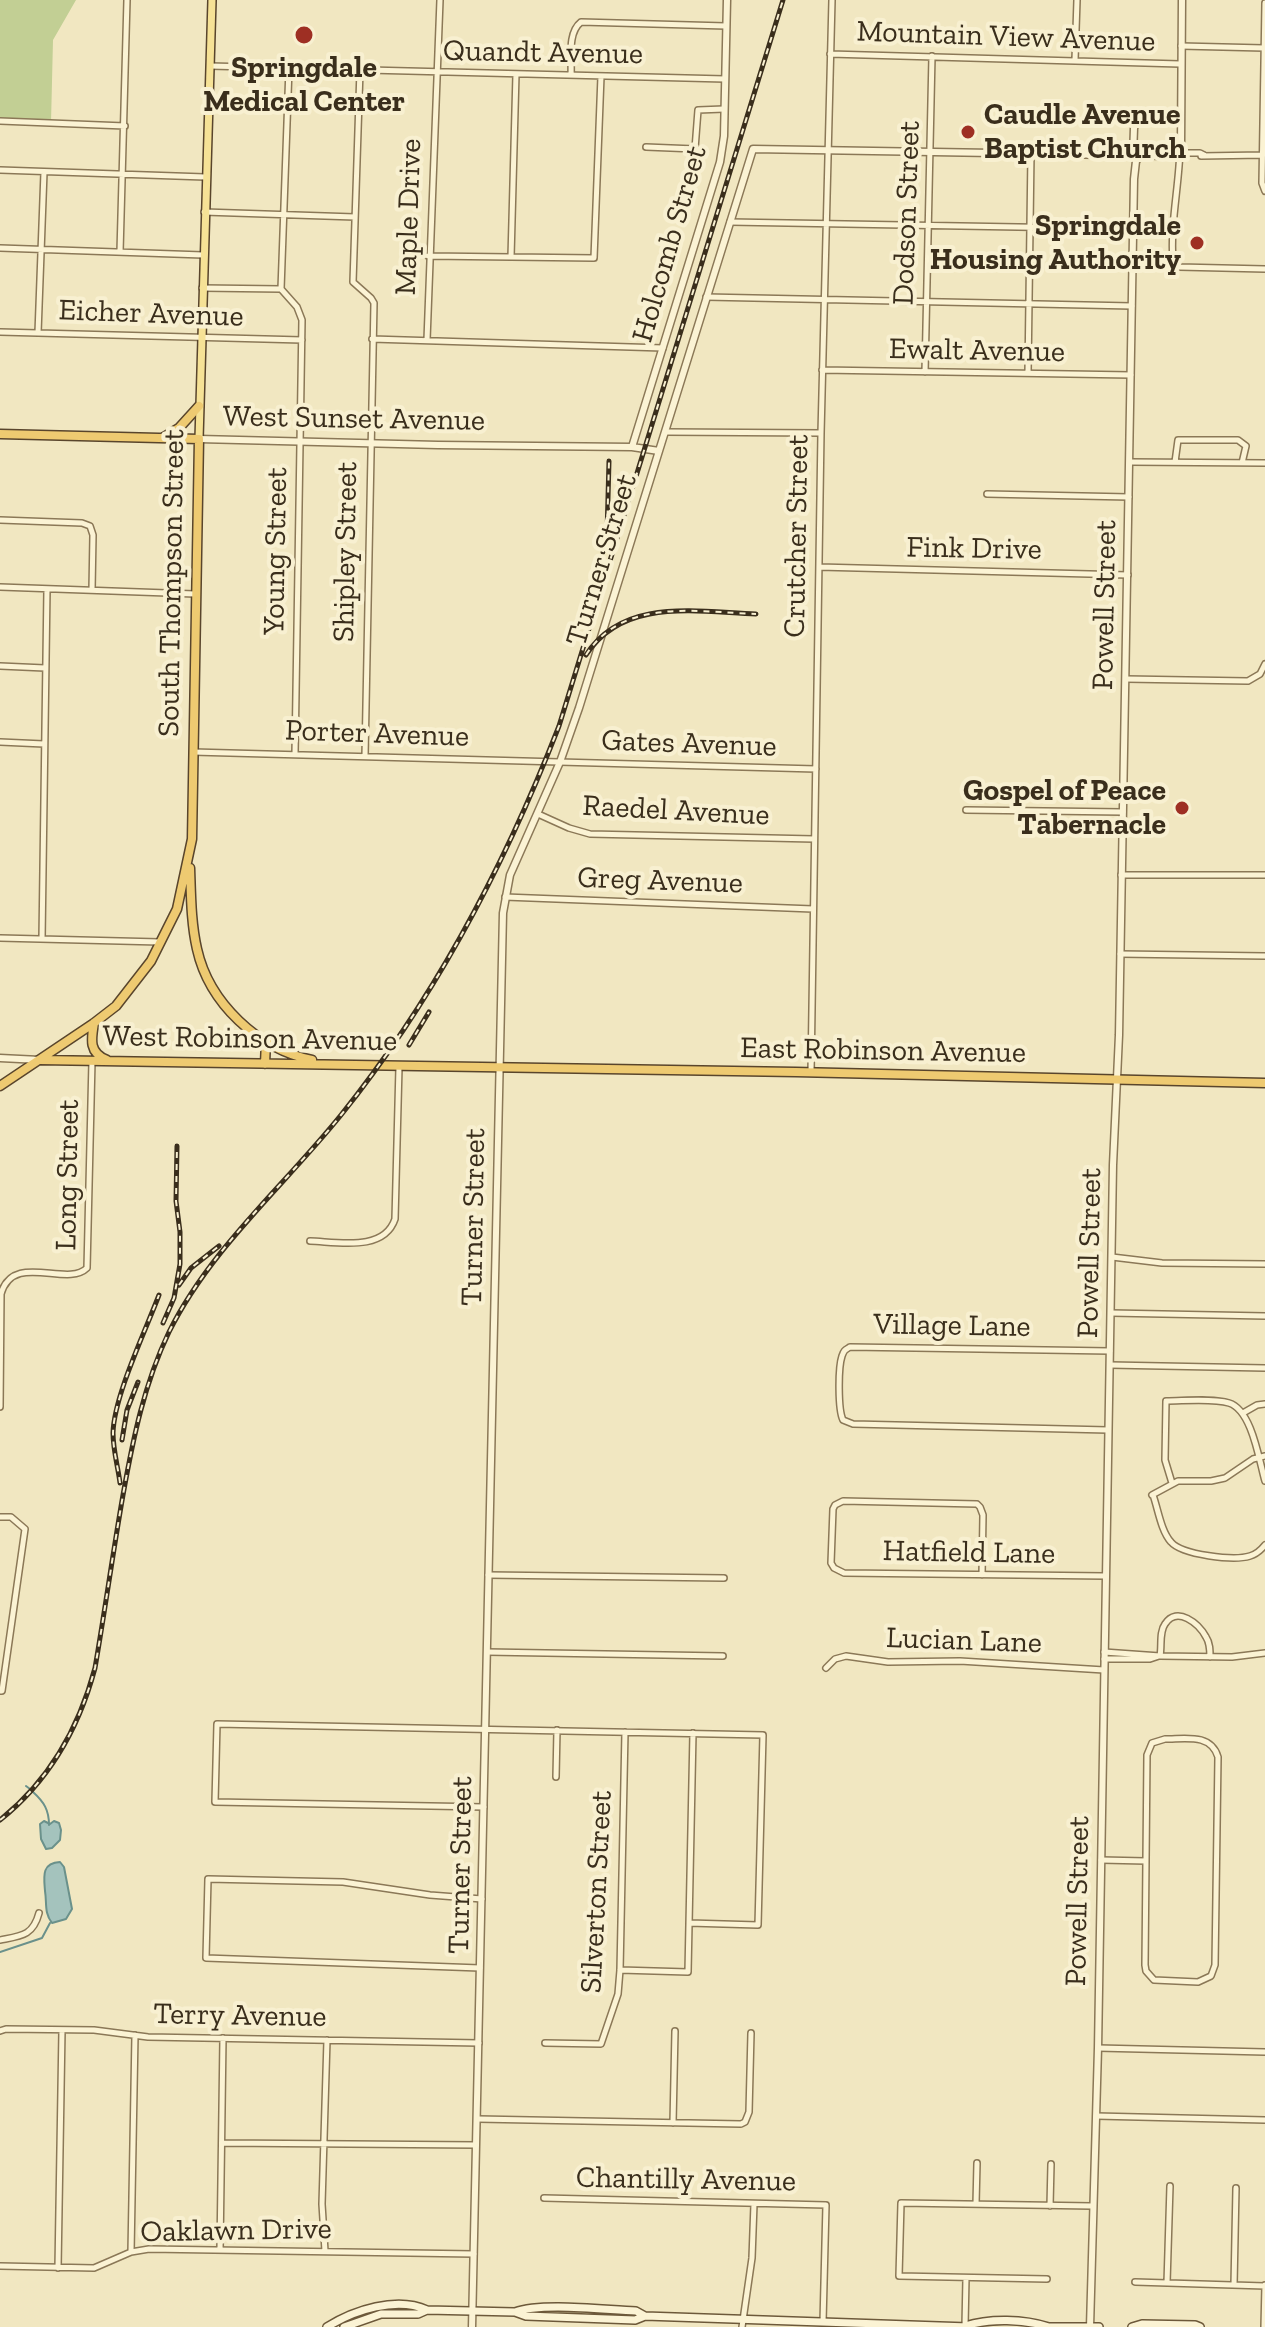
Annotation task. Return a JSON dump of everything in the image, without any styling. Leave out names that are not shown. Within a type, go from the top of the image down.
[{"type":"highway","points":[[160,438],[179,428],[199,406]]},
{"type":"highway","name":"West Sunset Avenue","points":[[0,434],[199,439]]},
{"type":"highway","name":"South Thompson Street","points":[[0,1086],[94,1023],[122,998],[151,961],[177,909],[190,855],[199,439]]},
{"type":"highway","points":[[190,855],[192,920],[201,963],[215,993],[237,1019],[268,1043],[286,1053],[333,1065]]},
{"type":"highway","points":[[177,909],[192,920]]},
{"type":"highway","points":[[94,1023],[93,1050],[103,1059],[115,1062]]},
{"type":"highway","points":[[268,1043],[268,1064]]},
{"type":"highway","name":"West Robinson Avenue","points":[[40,1060],[500,1067]]},
{"type":"highway","name":"East Robinson Avenue","points":[[500,1067],[1265,1083]]},
{"type":"main road","name":"South Thompson Street","points":[[199,439],[212,0]]},
{"type":"main road","points":[[327,2327],[361,2310],[417,2305],[427,2310]]},
{"type":"main road","points":[[344,2327],[381,2314],[418,2314],[427,2310],[635,2320],[645,2316],[743,2324],[823,2322],[967,2326],[979,2322],[1034,2322],[1048,2327],[1099,2327]]},
{"type":"main road","points":[[1132,2327],[1142,2324],[1200,2327]]},
{"type":"street","points":[[120,252],[127,0]]},
{"type":"street","name":"Maple Drive","points":[[427,340],[440,0]]},
{"type":"street","name":"Holcomb Street","points":[[632,447],[720,162],[727,0]]},
{"type":"street","name":"Crutcher Street","points":[[811,1073],[822,370],[832,0]]},
{"type":"street","points":[[1075,60],[1077,0]]},
{"type":"street","points":[[1182,0],[1181,125],[1177,158],[1178,192],[1173,206],[1173,262],[1179,267],[1265,269]]},
{"type":"street","points":[[1265,3],[1262,183],[1265,191]]},
{"type":"street","points":[[571,75],[574,31],[581,22],[726,26]]},
{"type":"street","name":"Mountain View Avenue","points":[[1181,46],[1264,48]]},
{"type":"street","name":"Mountain View Avenue","points":[[830,54],[1180,64]]},
{"type":"street","name":"Dodson Street","points":[[925,372],[932,56]]},
{"type":"street","points":[[202,288],[281,289],[289,68],[209,66]]},
{"type":"street","name":"Quandt Avenue","points":[[289,68],[725,79]]},
{"type":"street","name":"Shipley Street","points":[[360,70],[353,282],[374,303],[365,756]]},
{"type":"street","points":[[511,258],[516,74]]},
{"type":"street","points":[[428,256],[594,258],[601,76]]},
{"type":"street","points":[[1171,117],[1178,109],[1180,89]]},
{"type":"street","points":[[646,147],[695,149],[698,110],[724,109]]},
{"type":"street","points":[[1118,154],[1134,145],[1134,128],[1138,119],[1171,117],[1181,125]]},
{"type":"street","points":[[0,121],[125,126]]},
{"type":"street","name":"Powell Street","points":[[1090,2327],[1134,179],[1137,155],[1134,145]]},
{"type":"street","name":"Turner Street","points":[[472,2327],[504,897],[510,875],[560,762],[598,649],[753,149],[828,149]]},
{"type":"street","points":[[828,149],[1264,155]]},
{"type":"street","points":[[1028,373],[1031,152]]},
{"type":"street","points":[[0,170],[205,177]]},
{"type":"street","points":[[38,333],[44,172]]},
{"type":"street","points":[[204,212],[355,217]]},
{"type":"street","points":[[730,222],[1134,229]]},
{"type":"street","points":[[0,248],[203,255]]},
{"type":"street","name":"Young Street","points":[[281,289],[300,313],[302,340],[295,754]]},
{"type":"street","points":[[706,297],[1132,306]]},
{"type":"street","name":"Eicher Avenue","points":[[0,332],[302,340]]},
{"type":"street","points":[[372,339],[664,348]]},
{"type":"street","name":"Ewalt Avenue","points":[[822,370],[1131,375]]},
{"type":"street","points":[[666,432],[821,433]]},
{"type":"street","name":"West Sunset Avenue","points":[[199,439],[632,447],[659,451]]},
{"type":"street","points":[[1175,462],[1178,440],[1224,439],[1243,442],[1246,446],[1242,463]]},
{"type":"street","points":[[1130,462],[1265,463]]},
{"type":"street","points":[[987,494],[1129,497]]},
{"type":"street","points":[[0,520],[82,523],[90,526],[93,535],[92,590]]},
{"type":"street","name":"Fink Drive","points":[[819,567],[1128,575]]},
{"type":"street","points":[[0,587],[195,594]]},
{"type":"street","points":[[42,939],[47,589]]},
{"type":"street","points":[[1126,679],[1243,682],[1256,677],[1265,664]]},
{"type":"street","points":[[0,666],[45,668]]},
{"type":"street","points":[[0,742],[44,744]]},
{"type":"street","name":"Porter Avenue","points":[[192,752],[560,762]]},
{"type":"street","name":"Gates Avenue","points":[[560,762],[816,769]]},
{"type":"street","points":[[966,810],[1123,812]]},
{"type":"street","name":"Raedel Avenue","points":[[538,814],[590,834],[814,839]]},
{"type":"street","points":[[1121,875],[1265,875]]},
{"type":"street","name":"Greg Avenue","points":[[504,897],[813,909]]},
{"type":"street","points":[[0,938],[161,942]]},
{"type":"street","points":[[1120,954],[1265,956]]},
{"type":"street","name":"West Robinson Avenue","points":[[0,1058],[40,1060]]},
{"type":"street","name":"Long Street","points":[[0,1407],[1,1294],[4,1283],[16,1274],[79,1273],[87,1268],[92,1061]]},
{"type":"street","points":[[310,1241],[374,1241],[392,1230],[395,1219],[399,1066]]},
{"type":"street","points":[[1112,1257],[1162,1263],[1265,1264]]},
{"type":"street","points":[[1111,1313],[1265,1316]]},
{"type":"street","name":"Village Lane","points":[[1108,1430],[853,1424],[843,1420],[840,1410],[841,1358],[850,1347],[1110,1351]]},
{"type":"street","points":[[1110,1365],[1265,1368]]},
{"type":"street","points":[[1172,1483],[1165,1460],[1166,1401],[1224,1402],[1238,1407],[1262,1456],[1265,1481]]},
{"type":"street","points":[[1243,1413],[1265,1404]]},
{"type":"street","points":[[1262,1456],[1225,1478],[1172,1483],[1152,1495],[1169,1539],[1181,1549],[1196,1554],[1241,1558],[1254,1555],[1265,1545]]},
{"type":"street","name":"Hatfield Lane","points":[[982,1575],[983,1515],[980,1507],[973,1503],[843,1501],[835,1505],[830,1556],[834,1568],[844,1573],[982,1575],[1105,1576]]},
{"type":"street","points":[[0,1517],[11,1517],[25,1529],[0,1691]]},
{"type":"street","points":[[488,1575],[724,1578]]},
{"type":"street","points":[[1160,1656],[1164,1625],[1171,1618],[1181,1616],[1189,1619],[1205,1635],[1210,1657]]},
{"type":"street","points":[[487,1652],[723,1656]]},
{"type":"street","points":[[1104,1655],[1232,1657],[1265,1653]]},
{"type":"street","name":"Lucian Lane","points":[[826,1668],[835,1659],[846,1656],[888,1662],[960,1661],[1104,1670]]},
{"type":"street","points":[[485,1807],[215,1802],[217,1724],[763,1735],[758,1925],[689,1923]]},
{"type":"street","points":[[556,1777],[557,1730]]},
{"type":"street","name":"Silverton Street","points":[[545,2043],[601,2044],[618,1994],[625,1732]]},
{"type":"street","points":[[620,1970],[688,1972],[693,1733]]},
{"type":"street","points":[[1165,1739],[1200,1739],[1213,1745],[1218,1757],[1215,1965],[1211,1976],[1198,1982],[1160,1982],[1150,1976],[1145,1965],[1146,1861],[1147,1755],[1152,1743],[1165,1739]]},
{"type":"street","points":[[1101,1860],[1146,1861]]},
{"type":"street","points":[[481,1968],[206,1958],[208,1879],[343,1882],[482,1899]]},
{"type":"street","points":[[0,1940],[28,1933],[39,1913]]},
{"type":"street","points":[[58,2268],[62,2030]]},
{"type":"street","name":"Terry Avenue","points":[[0,2031],[104,2031],[223,2038],[480,2043]]},
{"type":"street","points":[[673,2123],[675,2031]]},
{"type":"street","points":[[478,2119],[736,2125],[745,2122],[749,2112],[751,2033]]},
{"type":"street","points":[[131,2252],[135,2035]]},
{"type":"street","points":[[220,2250],[223,2038]]},
{"type":"street","points":[[325,2252],[322,2204],[327,2040]]},
{"type":"street","points":[[1098,2048],[1265,2052]]},
{"type":"street","points":[[1096,2116],[1265,2120]]},
{"type":"street","points":[[222,2143],[477,2145]]},
{"type":"street","points":[[976,2204],[977,2163]]},
{"type":"street","points":[[1050,2206],[1051,2164]]},
{"type":"street","points":[[1167,2283],[1170,2186]]},
{"type":"street","points":[[1234,2285],[1236,2188]]},
{"type":"street","name":"Chantilly Avenue","points":[[544,2198],[826,2205],[823,2322]]},
{"type":"street","points":[[1047,2279],[899,2276],[901,2203],[1092,2206]]},
{"type":"street","points":[[743,2324],[752,2258],[754,2204]]},
{"type":"street","name":"Oaklawn Drive","points":[[0,2266],[94,2268],[131,2252],[149,2249],[475,2254]]},
{"type":"street","points":[[966,2278],[967,2326]]},
{"type":"street","points":[[1135,2282],[1265,2286],[1264,2327]]},
{"type":"green space","points":[[0,0],[76,0],[53,40],[51,123],[0,121]]},
{"type":"water","points":[[44,1821],[59,1823],[60,1840],[52,1848],[46,1849],[41,1839],[40,1824]]},
{"type":"water","points":[[60,1862],[64,1867],[72,1909],[66,1919],[52,1923],[47,1912],[44,1876],[50,1865]]},
{"type":"waterway","points":[[26,1786],[30,1789]]},
{"type":"waterway","points":[[33,1792],[45,1807],[49,1825]]},
{"type":"waterway","points":[[0,1952],[42,1938],[50,1923]]},
{"type":"railway","points":[[0,1820],[33,1788],[60,1752],[88,1690],[95,1668],[135,1433],[146,1392],[169,1332],[205,1273],[341,1115],[407,1024],[465,929],[538,778],[559,726],[783,0]]},
{"type":"railway","points":[[603,552],[607,534],[609,461]]},
{"type":"railway","points":[[586,655],[602,637],[620,624],[640,616],[686,611],[756,614]]},
{"type":"railway","points":[[409,1045],[429,1012]]},
{"type":"railway","points":[[163,1323],[174,1298],[180,1264],[177,1146]]},
{"type":"railway","points":[[179,1285],[191,1268],[219,1246]]},
{"type":"railway","points":[[120,1483],[113,1439],[115,1418],[124,1383],[159,1295]]},
{"type":"railway","points":[[122,1440],[127,1410],[138,1382]]},
{"type":"place","name":"Springdale Medical Center","points":[[304,35]]},
{"type":"place","name":"Caudle Avenue Baptist Church","points":[[968,132]]},
{"type":"place","name":"Springdale Housing Authority","points":[[1197,243]]},
{"type":"place","name":"Gospel of Peace Tabernacle","points":[[1182,808]]}]
